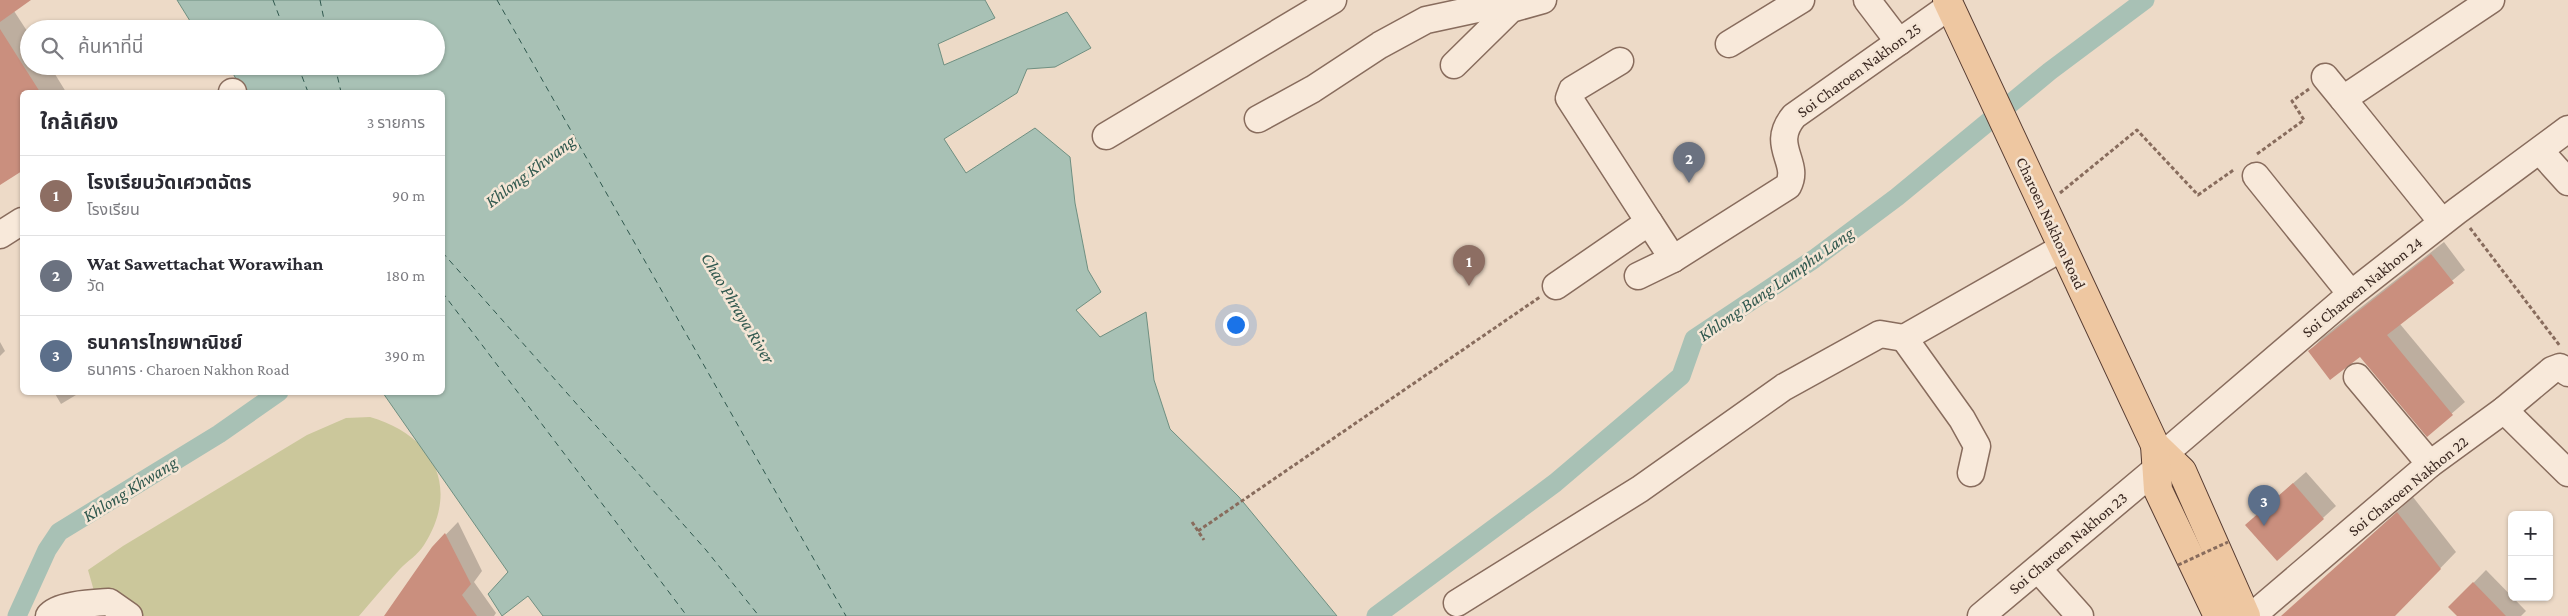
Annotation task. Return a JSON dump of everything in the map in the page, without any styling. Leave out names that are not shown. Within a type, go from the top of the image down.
[{"type":"main road","name":"Charoen Nakhon Road","points":[[1948,3],[2158,456],[2158,490],[2218,616]]},
{"type":"main road","name":"Charoen Nakhon Road","points":[[2158,456],[2182,471],[2246,616]]},
{"type":"street","points":[[1106,136],[1333,0]]},
{"type":"street","points":[[1454,65],[1512,10],[1543,0]]},
{"type":"street","points":[[1729,44],[1801,0]]},
{"type":"street","points":[[1867,0],[1899,42]]},
{"type":"street","points":[[2343,99],[2491,0]]},
{"type":"street","name":"Soi Charoen Nakhon 25","points":[[1638,276],[1673,259],[1788,186],[1792,175],[1782,142],[1788,124],[1794,116],[1899,42],[1948,3]]},
{"type":"street","points":[[1258,119],[1313,90],[1380,46],[1426,20],[1491,6],[1512,10]]},
{"type":"street","points":[[1620,61],[1572,90],[1569,98],[1673,259]]},
{"type":"street","points":[[2325,77],[2450,216]]},
{"type":"street","name":"Soi Charoen Nakhon 24","points":[[2158,456],[2351,294],[2450,216],[2568,129]]},
{"type":"street","points":[[2540,151],[2568,182]]},
{"type":"street","points":[[2249,166],[2351,294]]},
{"type":"street","points":[[0,235],[20,222]]},
{"type":"street","points":[[1556,286],[1649,222]]},
{"type":"street","points":[[1458,603],[1640,489],[1784,387],[1880,334],[1904,338],[2062,248]]},
{"type":"street","points":[[1904,338],[1962,420],[1977,446],[1971,473]]},
{"type":"street","name":"Soi Charoen Nakhon 22","points":[[2252,616],[2430,464],[2504,410],[2552,370],[2564,370]]},
{"type":"street","points":[[2357,376],[2430,464]]},
{"type":"street","points":[[2504,410],[2568,473]]},
{"type":"street","name":"Soi Charoen Nakhon 23","points":[[1981,616],[2038,569],[2158,456]]},
{"type":"street","points":[[2038,569],[2080,616]]},
{"type":"street","points":[[49,616],[52,612],[76,605],[109,602],[129,616]]},
{"type":"path","points":[[2043,207],[2137,130],[2198,195],[2249,166],[2304,120],[2292,101],[2325,77]]},
{"type":"path","points":[[2450,216],[2560,345],[2564,370]]},
{"type":"path","points":[[1198,531],[1556,286]]},
{"type":"path","points":[[1192,522],[1204,540]]},
{"type":"path","points":[[2178,565],[2228,542]]},
{"type":"shaded area","points":[[370,417],[392,425],[410,436],[425,450],[434,466],[440,484],[440,503],[435,524],[422,549],[399,570],[359,616],[119,616],[94,591],[88,570],[123,546],[307,435],[346,418]]},
{"type":"water","name":"Chao Phraya River","points":[[177,0],[985,0],[995,18],[938,44],[944,65],[1067,12],[1091,48],[1055,67],[1027,69],[1017,93],[944,139],[966,173],[1035,128],[1070,157],[1075,203],[1088,270],[1101,292],[1076,310],[1100,337],[1146,312],[1154,380],[1170,429],[1239,497],[1337,616],[543,616],[528,596],[502,616],[488,594],[508,572],[384,395],[445,395],[445,90],[242,90],[234,75],[445,75],[445,20],[189,20]]},
{"type":"building","points":[[0,0],[31,0],[0,22]]},
{"type":"building","points":[[0,29],[20,60],[20,75],[29,75],[39,90],[20,90],[20,172],[0,185]]},
{"type":"building","points":[[2431,254],[2454,283],[2387,335],[2453,415],[2427,437],[2360,357],[2330,380],[2308,351]]},
{"type":"building","points":[[2293,483],[2324,519],[2277,561],[2245,525]]},
{"type":"building","points":[[2397,512],[2441,569],[2395,616],[2281,616]]},
{"type":"building","points":[[445,533],[471,584],[462,595],[477,616],[384,616],[432,547]]},
{"type":"building","points":[[2473,582],[2506,616],[2457,616],[2448,607]]},
{"type":"waterway","name":"Khlong Bang Lamphu Lang","points":[[1376,616],[1555,483],[1681,376],[1694,339],[1814,259],[1897,197],[2050,71],[2145,0]]},
{"type":"waterway","name":"Khlong Khwang","points":[[17,616],[47,550],[59,532],[219,434],[275,395]]},
{"type":"ferry route","points":[[273,0],[281,20]]},
{"type":"ferry route","points":[[320,0],[324,20]]},
{"type":"ferry route","points":[[497,0],[846,616]]},
{"type":"ferry route","points":[[301,75],[307,90]]},
{"type":"ferry route","points":[[337,75],[341,90]]},
{"type":"ferry route","points":[[445,255],[706,550],[759,616]]},
{"type":"ferry route","points":[[445,296],[687,616]]},
{"type":"place","name":"Wat Sawettachat Worawihan","points":[[1689,183]]},
{"type":"place","name":"โรงเรียนวัดเศวตฉัตร","points":[[1469,286]]},
{"type":"place","name":"ธนาคารไทยพาณิชย์","points":[[2264,526]]}]
